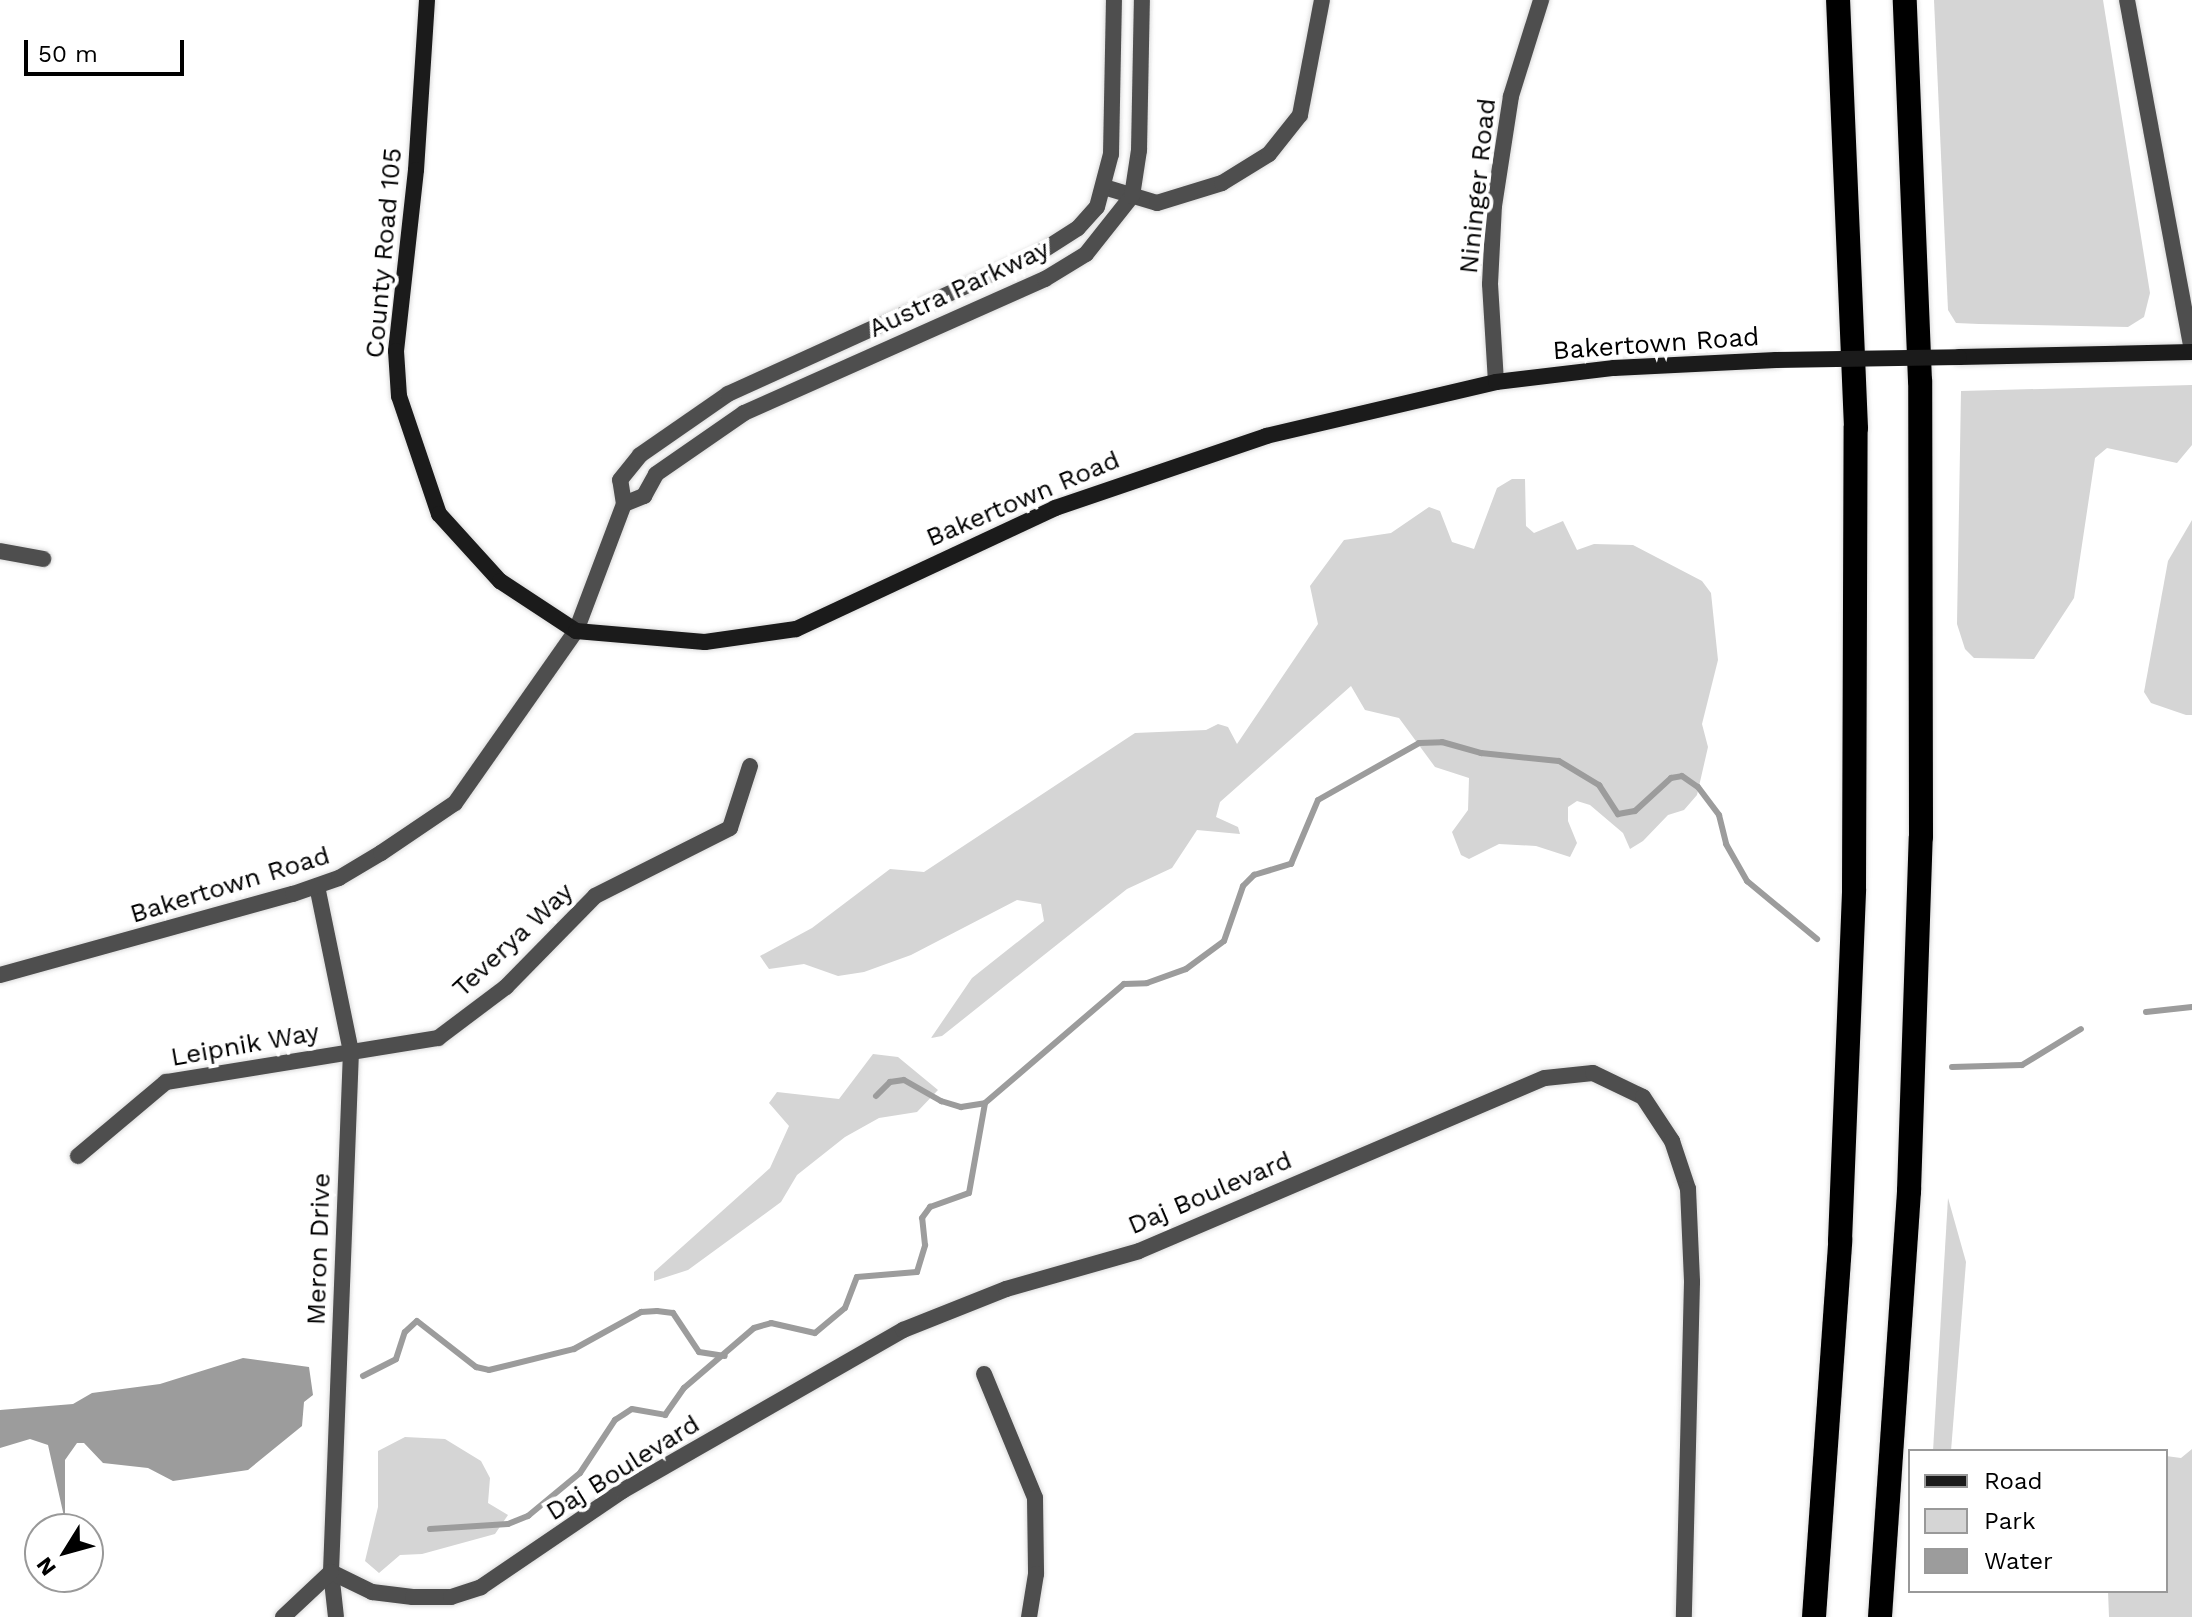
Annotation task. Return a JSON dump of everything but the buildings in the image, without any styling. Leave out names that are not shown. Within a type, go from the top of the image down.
[{"type":"highway","points":[[1814,1617],[1840,1241],[1854,889],[1856,428],[1838,0]]},
{"type":"highway","points":[[1880,1617],[1904,1296],[1921,837],[1920,381],[1905,0]]},
{"type":"main road","name":"County Road 105","points":[[427,0],[416,170],[396,351],[399,396],[439,514],[500,581],[576,631]]},
{"type":"main road","name":"Bakertown Road","points":[[576,631],[705,642],[796,629],[995,533],[1116,484],[1266,436],[1496,382],[1614,368],[1776,360],[2192,352]]},
{"type":"street","name":"Austra Parkway","points":[[576,631],[624,504],[620,480],[640,455],[676,426],[728,394],[1039,253],[1078,228],[1097,207],[1111,154],[1114,0]]},
{"type":"street","name":"Austra Parkway","points":[[624,504],[644,496],[656,474],[744,413],[1045,279],[1086,254],[1132,196],[1139,150],[1142,0]]},
{"type":"street","points":[[1104,187],[1157,203],[1222,183],[1269,154],[1300,115],[1322,0]]},
{"type":"street","name":"Nininger Road","points":[[1496,382],[1490,284],[1494,206],[1511,96],[1541,0]]},
{"type":"street","points":[[2127,0],[2192,352]]},
{"type":"street","points":[[0,551],[43,559]]},
{"type":"street","name":"Bakertown Road","points":[[0,975],[317,886],[381,853],[455,803],[576,631]]},
{"type":"street","name":"Teverya Way","points":[[351,1051],[438,1038],[506,987],[595,896],[730,828],[750,766]]},
{"type":"street","name":"Meron Drive","points":[[317,886],[351,1051],[331,1572],[336,1617]]},
{"type":"street","name":"Leipnik Way","points":[[78,1156],[166,1082],[351,1051]]},
{"type":"street","name":"Daj Boulevard","points":[[331,1572],[372,1592],[413,1597],[451,1597],[481,1587],[622,1491],[903,1330],[1006,1289],[1139,1251],[1545,1078],[1593,1073],[1643,1097],[1672,1141],[1688,1189],[1692,1311],[1684,1617]]},
{"type":"street","points":[[984,1374],[1035,1498],[1036,1574],[1029,1617]]},
{"type":"street","points":[[283,1617],[331,1572]]},
{"type":"green space","points":[[1934,0],[2103,0],[2150,293],[2144,317],[2128,327],[1956,323],[1948,310]]},
{"type":"green space","points":[[2192,385],[2192,445],[2177,463],[2107,448],[2095,458],[2074,598],[2034,659],[1974,658],[1965,649],[1957,624],[1961,391]]},
{"type":"green space","points":[[1512,479],[1525,479],[1526,526],[1534,533],[1563,521],[1577,550],[1594,544],[1633,545],[1702,581],[1711,593],[1718,660],[1702,724],[1708,747],[1697,795],[1684,810],[1668,815],[1643,841],[1630,849],[1623,833],[1590,805],[1577,801],[1568,807],[1568,821],[1577,843],[1570,857],[1536,846],[1499,844],[1469,859],[1461,855],[1452,832],[1468,810],[1469,778],[1435,767],[1399,718],[1365,710],[1351,686],[1220,802],[1216,817],[1238,827],[1240,834],[1197,830],[1172,868],[1127,889],[942,1036],[931,1038],[972,978],[1044,921],[1041,904],[1017,900],[911,955],[864,972],[838,976],[804,964],[769,969],[760,956],[812,928],[890,869],[924,872],[1135,733],[1206,730],[1218,724],[1228,727],[1237,744],[1318,624],[1310,586],[1344,540],[1391,533],[1429,507],[1440,511],[1452,542],[1474,549],[1497,488]]},
{"type":"green space","points":[[2192,520],[2192,715],[2186,715],[2151,703],[2144,692],[2168,561]]},
{"type":"green space","points":[[873,1054],[898,1057],[938,1090],[917,1112],[879,1118],[845,1137],[797,1175],[781,1202],[688,1270],[654,1281],[654,1272],[770,1168],[789,1126],[769,1103],[777,1092],[839,1099]]},
{"type":"green space","points":[[1948,1198],[1966,1262],[1951,1449],[1933,1449]]},
{"type":"green space","points":[[405,1437],[445,1439],[481,1461],[490,1478],[488,1503],[508,1515],[495,1534],[422,1554],[400,1555],[379,1573],[365,1561],[378,1507],[378,1451]]},
{"type":"green space","points":[[2192,1449],[2192,1617],[2109,1617],[2108,1593],[2168,1593],[2168,1456],[2181,1458]]},
{"type":"water","points":[[243,1358],[309,1367],[313,1395],[304,1402],[302,1426],[248,1470],[173,1481],[148,1468],[103,1463],[84,1443],[77,1443],[65,1460],[65,1513],[48,1445],[30,1439],[0,1448],[0,1410],[73,1404],[92,1393],[160,1384]]},
{"type":"waterway","points":[[430,1529],[508,1524],[528,1516],[580,1473],[615,1420],[632,1409],[665,1415],[684,1388],[754,1328],[771,1323],[815,1333],[845,1308],[857,1277],[917,1272],[925,1245],[922,1218],[930,1207],[969,1193],[985,1103],[1124,984],[1147,983],[1186,969],[1224,941],[1243,886],[1254,875],[1291,864],[1318,800],[1419,743],[1442,742],[1481,753],[1559,761],[1599,785],[1618,814],[1635,811],[1671,778],[1682,776],[1698,787],[1719,815],[1726,844],[1747,881],[1817,939]]},
{"type":"waterway","points":[[2146,1012],[2192,1007]]},
{"type":"waterway","points":[[1952,1067],[2022,1065],[2081,1029]]},
{"type":"waterway","points":[[876,1096],[890,1082],[904,1080],[941,1101],[961,1107],[985,1103]]},
{"type":"waterway","points":[[363,1376],[396,1359],[405,1332],[417,1321],[476,1367],[489,1370],[574,1349],[641,1312],[657,1311],[673,1313],[699,1352],[725,1356]]}]
